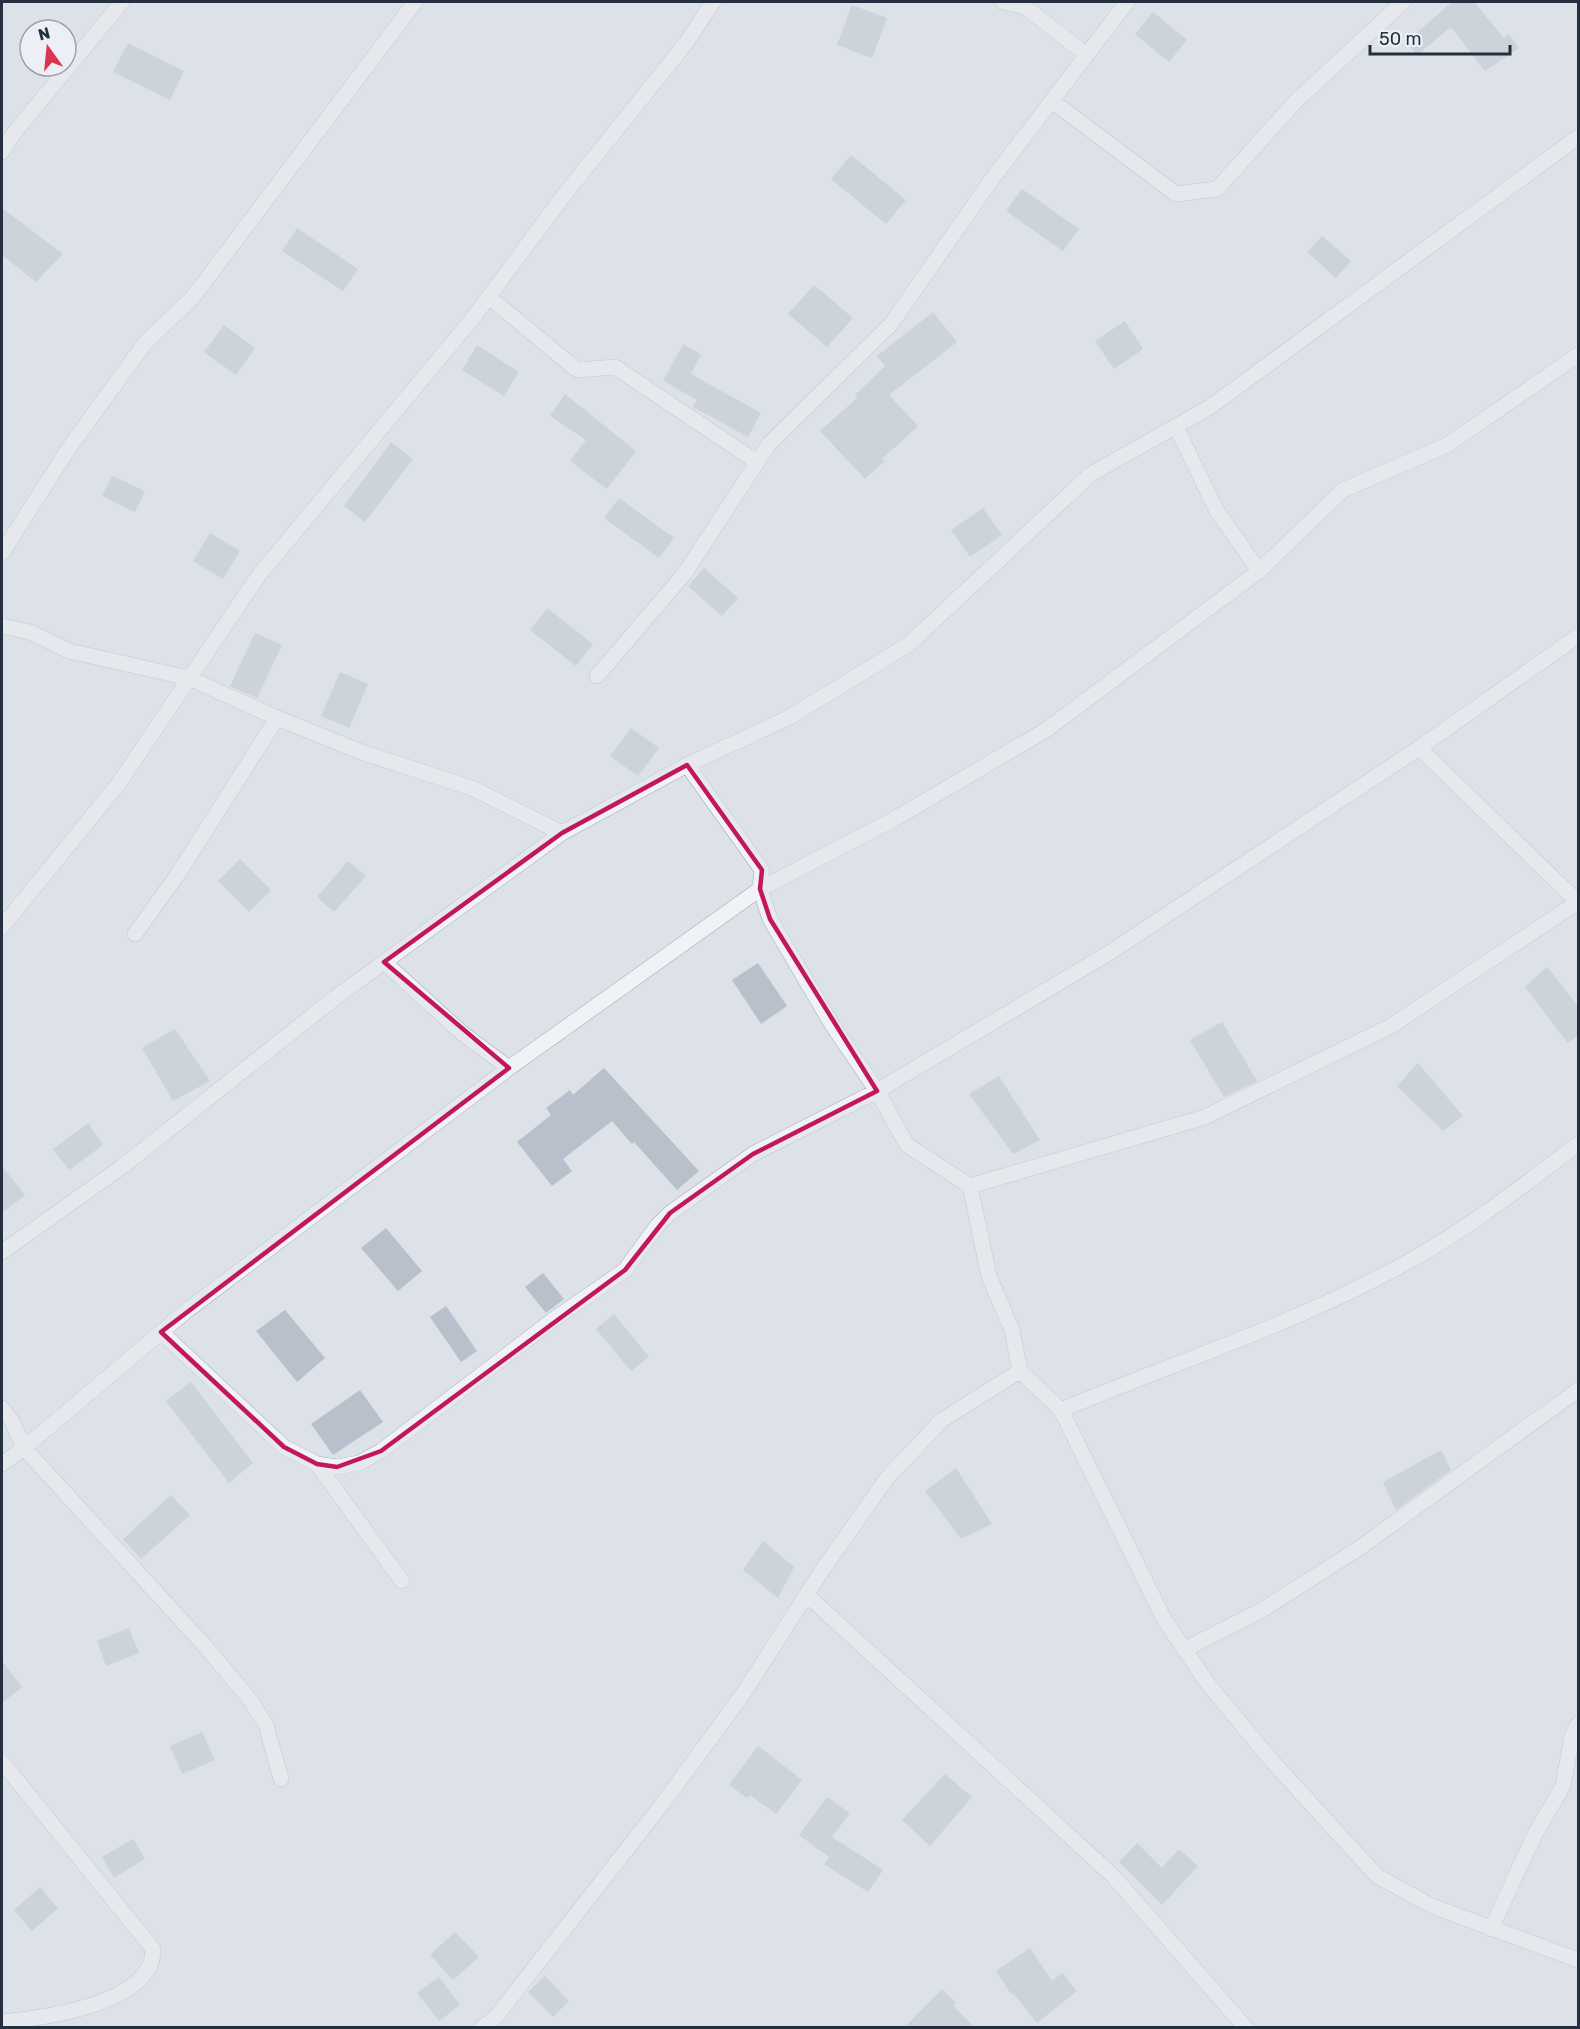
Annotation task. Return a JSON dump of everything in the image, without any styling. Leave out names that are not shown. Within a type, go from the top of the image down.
[{"type":"street","points":[[2,152],[14,133],[122,2]]},
{"type":"street","points":[[2,553],[69,448],[145,343],[193,297],[415,2]]},
{"type":"street","points":[[2,927],[119,783],[259,575],[489,297],[564,195],[686,43],[713,2]]},
{"type":"street","points":[[1003,2],[1025,6],[1087,55]]},
{"type":"street","points":[[597,675],[685,573],[769,444],[891,324],[992,179],[1127,2]]},
{"type":"street","points":[[1052,101],[1176,194],[1217,189],[1295,102],[1403,2]]},
{"type":"street","points":[[2,1252],[123,1166],[384,962],[562,833],[687,765],[790,717],[909,644],[1091,474],[1210,407],[1578,137]]},
{"type":"street","points":[[489,297],[577,370],[615,368],[757,462]]},
{"type":"street","points":[[2,1464],[161,1332],[509,1068],[760,889],[896,818],[1046,730],[1259,571],[1343,490],[1447,445],[1578,355]]},
{"type":"street","points":[[1176,427],[1217,511],[1259,571]]},
{"type":"street","points":[[2,626],[30,632],[69,651],[189,678],[277,718],[364,753],[472,788],[562,833]]},
{"type":"street","points":[[161,1332],[284,1447],[317,1464],[337,1467],[359,1463],[381,1450],[553,1320],[625,1270],[657,1226],[670,1213],[753,1154],[877,1091],[1109,952],[1419,748],[1578,636]]},
{"type":"street","points":[[135,934],[178,874],[277,718]]},
{"type":"street","points":[[970,1186],[1205,1117],[1391,1026],[1578,902],[1419,748]]},
{"type":"street","points":[[687,765],[762,870],[760,889],[770,919],[831,1023],[877,1091],[907,1145],[970,1186],[989,1276],[1012,1330],[1020,1371],[1061,1410],[1164,1619],[1208,1684],[1272,1761],[1377,1876],[1432,1906],[1578,1960]]},
{"type":"street","points":[[384,962],[462,1033],[509,1068]]},
{"type":"street","points":[[1061,1410],[1251,1334],[1391,1271],[1458,1232],[1578,1144]]},
{"type":"street","points":[[481,2028],[495,2018],[663,1803],[743,1694],[886,1478],[942,1420],[1020,1371]]},
{"type":"street","points":[[1185,1649],[1262,1610],[1358,1549],[1578,1390]]},
{"type":"street","points":[[2,1408],[12,1421],[24,1448],[206,1647],[251,1701],[266,1725],[281,1779]]},
{"type":"street","points":[[317,1464],[402,1581]]},
{"type":"street","points":[[807,1595],[1113,1876],[1246,2028]]},
{"type":"street","points":[[1491,1929],[1534,1834],[1563,1786],[1572,1736],[1578,1724]]},
{"type":"street","points":[[2,1762],[153,1949],[153,1962],[142,1979],[107,2001],[2,2022]]},
{"type":"highlighted area","points":[[687,765],[762,870],[760,889],[770,919],[877,1091],[753,1154],[670,1213],[625,1270],[381,1451],[337,1467],[317,1464],[284,1447],[161,1332],[509,1068],[384,962],[562,833]]},
{"type":"building","points":[[1452,2],[1474,2],[1504,38],[1509,34],[1519,48],[1485,71],[1451,27],[1417,55],[1406,42]]},
{"type":"building","points":[[852,5],[887,18],[872,58],[837,45]]},
{"type":"building","points":[[1153,12],[1187,40],[1169,62],[1135,34]]},
{"type":"building","points":[[128,43],[184,71],[170,100],[113,72]]},
{"type":"building","points":[[851,155],[906,200],[886,224],[831,179]]},
{"type":"building","points":[[1022,189],[1079,229],[1063,251],[1006,211]]},
{"type":"building","points":[[2,208],[63,254],[36,282],[2,255]]},
{"type":"building","points":[[297,228],[358,269],[343,291],[282,251]]},
{"type":"building","points":[[1322,236],[1351,261],[1336,278],[1307,252]]},
{"type":"building","points":[[814,285],[853,318],[827,347],[788,314]]},
{"type":"building","points":[[933,312],[957,342],[889,395],[918,426],[882,459],[884,462],[865,479],[820,431],[857,398],[855,395],[885,366],[877,356]]},
{"type":"building","points":[[1125,321],[1143,349],[1114,369],[1095,341]]},
{"type":"building","points":[[224,325],[255,348],[236,375],[204,352]]},
{"type":"building","points":[[683,344],[701,354],[691,374],[761,413],[748,437],[693,407],[697,400],[663,381]]},
{"type":"building","points":[[477,345],[519,372],[504,396],[462,370]]},
{"type":"building","points":[[565,394],[636,451],[607,489],[570,461],[586,440],[550,416]]},
{"type":"building","points":[[391,442],[413,459],[365,522],[344,506]]},
{"type":"building","points":[[112,476],[145,491],[135,512],[102,496]]},
{"type":"building","points":[[619,498],[674,538],[659,558],[604,518]]},
{"type":"building","points":[[983,508],[1002,535],[970,557],[951,530]]},
{"type":"building","points":[[210,533],[240,551],[223,579],[193,561]]},
{"type":"building","points":[[704,568],[738,598],[722,616],[688,586]]},
{"type":"building","points":[[547,608],[593,644],[576,666],[530,630]]},
{"type":"building","points":[[255,633],[282,645],[257,698],[230,686]]},
{"type":"building","points":[[340,672],[368,684],[349,728],[321,716]]},
{"type":"building","points":[[631,728],[659,748],[638,776],[610,756]]},
{"type":"building","points":[[240,859],[271,890],[249,912],[218,881]]},
{"type":"building","points":[[348,861],[366,876],[334,912],[317,897]]},
{"type":"building","points":[[758,963],[787,1006],[761,1024],[732,980]]},
{"type":"building","points":[[1547,967],[1578,1006],[1578,1036],[1568,1043],[1525,987]]},
{"type":"building","points":[[1222,1022],[1257,1081],[1224,1097],[1190,1040]]},
{"type":"building","points":[[175,1029],[210,1081],[173,1101],[142,1048]]},
{"type":"building","points":[[1418,1063],[1463,1116],[1443,1131],[1397,1086]]},
{"type":"building","points":[[604,1068],[699,1171],[677,1190],[612,1121],[563,1159],[572,1171],[552,1186],[517,1142],[551,1115],[546,1108],[570,1090],[573,1095]]},
{"type":"building","points":[[999,1076],[1040,1140],[1013,1154],[969,1094]]},
{"type":"building","points":[[88,1123],[103,1145],[69,1170],[53,1149]]},
{"type":"building","points":[[2,1166],[25,1195],[2,1213]]},
{"type":"building","points":[[386,1228],[422,1271],[398,1291],[361,1248]]},
{"type":"building","points":[[543,1273],[564,1299],[546,1313],[525,1287]]},
{"type":"building","points":[[446,1306],[477,1351],[461,1362],[430,1317]]},
{"type":"building","points":[[285,1310],[325,1358],[297,1382],[256,1331]]},
{"type":"building","points":[[614,1314],[649,1357],[631,1371],[596,1329]]},
{"type":"building","points":[[191,1382],[253,1463],[229,1483],[166,1401]]},
{"type":"building","points":[[360,1390],[383,1422],[333,1455],[311,1424]]},
{"type":"building","points":[[1441,1450],[1451,1470],[1396,1510],[1383,1482]]},
{"type":"building","points":[[956,1468],[992,1524],[961,1539],[925,1491]]},
{"type":"building","points":[[171,1495],[190,1515],[141,1559],[123,1539]]},
{"type":"building","points":[[763,1541],[794,1567],[778,1598],[743,1570]]},
{"type":"building","points":[[129,1628],[139,1653],[106,1666],[97,1641]]},
{"type":"building","points":[[2,1661],[22,1687],[2,1703]]},
{"type":"building","points":[[202,1732],[215,1760],[182,1774],[170,1746]]},
{"type":"building","points":[[758,1746],[802,1780],[776,1814],[750,1795],[747,1798],[729,1785]]},
{"type":"building","points":[[945,1774],[972,1797],[930,1846],[902,1820]]},
{"type":"building","points":[[827,1797],[850,1813],[832,1837],[883,1870],[868,1892],[824,1864],[829,1857],[799,1835]]},
{"type":"building","points":[[133,1839],[145,1859],[114,1878],[102,1857]]},
{"type":"building","points":[[1137,1843],[1162,1868],[1179,1849],[1198,1866],[1162,1905],[1119,1862]]},
{"type":"building","points":[[40,1887],[58,1908],[32,1931],[14,1910]]},
{"type":"building","points":[[455,1932],[479,1957],[453,1980],[430,1955]]},
{"type":"building","points":[[1030,1948],[1052,1981],[1062,1973],[1077,1991],[1037,2023],[1013,1993],[1011,1994],[996,1971]]},
{"type":"building","points":[[545,1976],[569,2001],[553,2017],[528,1992]]},
{"type":"building","points":[[439,1977],[460,2005],[439,2021],[417,1993]]},
{"type":"building","points":[[942,1989],[956,2003],[953,2006],[975,2028],[904,2028]]}]
